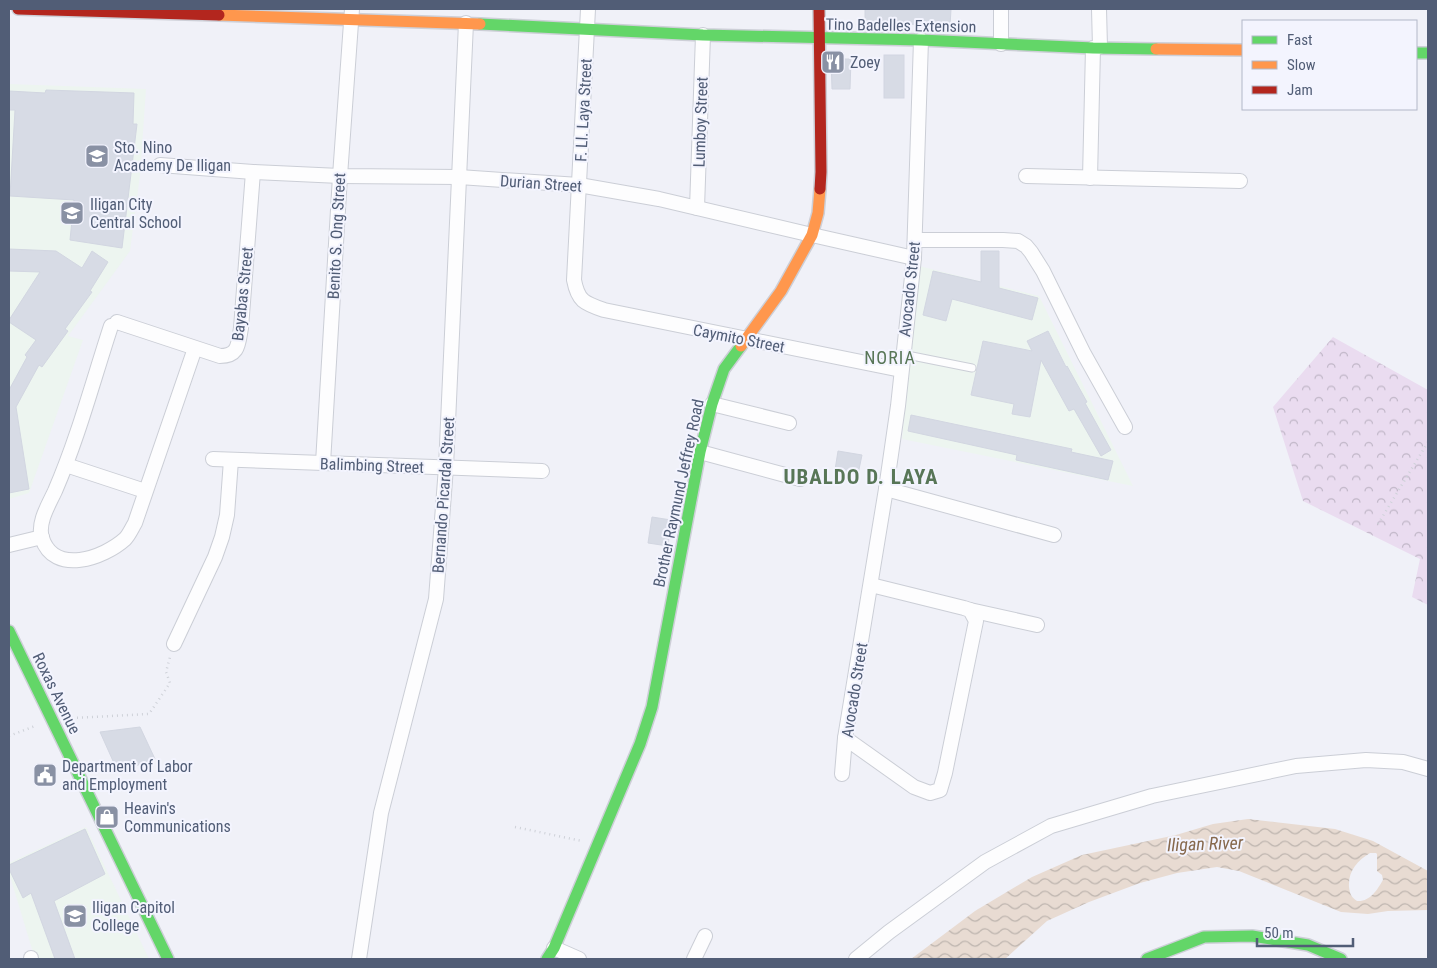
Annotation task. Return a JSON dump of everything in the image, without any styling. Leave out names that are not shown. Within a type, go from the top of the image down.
[{"type":"main road","name":"Tino Badelles Extension","points":[[18,9],[352,14],[466,23],[703,35],[1242,50]]},
{"type":"main road","name":"Brother Raymund Jeffrey Road","points":[[550,954],[640,744],[652,707],[700,452],[712,404],[724,369],[781,291],[812,236],[818,213],[821,172],[819,9]]},
{"type":"main road","name":"Roxas Avenue","points":[[9,630],[168,959]]},
{"type":"main road","points":[[1147,959],[1204,937],[1252,936],[1308,945],[1341,959]]},
{"type":"street","name":"F. Ll. Laya Street","points":[[580,299],[574,280],[588,9]]},
{"type":"street","points":[[1000,44],[1001,9]]},
{"type":"street","points":[[1090,178],[1099,9]]},
{"type":"street","name":"Benito S. Ong Street","points":[[323,463],[340,176],[352,14]]},
{"type":"street","name":"Bernando Picardal Street","points":[[359,959],[381,813],[436,599],[446,468],[466,23]]},
{"type":"street","name":"Lumboy Street","points":[[697,208],[703,35]]},
{"type":"street","name":"Avocado Street","points":[[842,774],[845,738],[871,585],[898,406],[902,354],[914,258],[921,40]]},
{"type":"street","name":"Durian Street","points":[[160,165],[253,172],[459,178],[579,185],[659,199],[812,236],[914,258]]},
{"type":"street","name":"Bayabas Street","points":[[66,465],[114,324],[220,356],[228,356],[237,348],[241,328],[253,172]]},
{"type":"street","points":[[1026,176],[1240,181]]},
{"type":"street","points":[[915,240],[1003,240],[1018,241],[1026,246],[1043,271],[1084,354],[1125,427]]},
{"type":"street","name":"Caymito Street","points":[[580,299],[604,310],[901,370]]},
{"type":"street","points":[[145,491],[66,465],[44,517],[42,537],[47,547],[53,554],[67,560],[87,560],[106,553],[127,538],[135,523],[193,354]]},
{"type":"street","points":[[712,404],[789,423]]},
{"type":"street","points":[[700,452],[800,479]]},
{"type":"street","name":"Balimbing Street","points":[[213,459],[542,471]]},
{"type":"street","points":[[174,644],[216,557],[226,515],[231,460]]},
{"type":"street","points":[[886,489],[1054,535]]},
{"type":"street","points":[[9,545],[42,537]]},
{"type":"street","points":[[871,585],[1037,625]]},
{"type":"street","points":[[845,738],[914,787],[930,793],[940,790],[976,621],[970,610]]},
{"type":"street","points":[[856,959],[985,862],[1051,826],[1152,796],[1296,766],[1366,760],[1403,762],[1428,769]]},
{"type":"street","points":[[694,959],[705,936]]},
{"type":"street","points":[[550,954],[579,959]]},
{"type":"lane","points":[[902,354],[972,368]]},
{"type":"path","points":[[1378,524],[1428,442]]},
{"type":"path","points":[[9,736],[52,719],[149,714],[170,683],[166,672],[174,644]]},
{"type":"path","points":[[515,827],[598,845]]},
{"type":"shaded area","name":"Iligan City Central School","points":[[9,84],[146,89],[140,175],[130,251],[68,336],[83,340],[29,493],[9,499]]},
{"type":"shaded area","points":[[919,266],[1039,296],[1133,486],[902,439]]},
{"type":"shaded area","name":"Iligan Capitol College","points":[[86,827],[149,959],[35,959],[9,873],[9,863]]},
{"type":"green space","points":[[1333,337],[1428,390],[1428,605],[1412,597],[1420,559],[1303,501],[1273,407]]},
{"type":"water","name":"Iligan River","points":[[1248,819],[1335,829],[1373,841],[1428,871],[1428,910],[1388,911],[1368,914],[1341,912],[1239,871],[1217,867],[1177,873],[1140,883],[1089,902],[1047,921],[1005,959],[911,959],[975,911],[1032,877],[1082,855],[1176,835],[1213,824]],"holes":[[[1370,853],[1376,853],[1377,871],[1382,875],[1383,880],[1376,891],[1366,900],[1357,901],[1350,893],[1350,876],[1357,863]]]},
{"type":"building","points":[[865,9],[951,9],[950,26],[865,22]]},
{"type":"building","points":[[884,55],[904,55],[904,98],[884,98]]},
{"type":"building","points":[[831,59],[851,59],[850,89],[832,89]]},
{"type":"building","points":[[46,90],[134,93],[133,124],[137,124],[122,248],[70,240],[74,200],[10,196],[15,110],[9,110],[9,91],[45,93]]},
{"type":"building","points":[[9,249],[56,251],[82,268],[92,251],[108,262],[90,291],[92,292],[65,329],[68,331],[42,367],[39,365],[16,407],[29,489],[9,493],[9,390],[27,357],[25,355],[36,340],[9,322],[9,320],[40,272],[9,271]]},
{"type":"building","points":[[981,251],[999,251],[999,288],[1038,298],[1032,320],[952,299],[946,321],[923,315],[933,271],[981,282]]},
{"type":"building","points":[[1048,331],[1111,450],[1101,456],[1074,409],[1069,411],[1041,360],[1030,417],[1012,414],[1014,404],[971,395],[983,341],[1032,351],[1027,341]]},
{"type":"building","points":[[911,415],[1072,449],[1071,452],[1113,461],[1108,480],[1016,460],[1017,455],[908,431]]},
{"type":"building","points":[[838,451],[862,455],[858,474],[835,470]]},
{"type":"building","points":[[652,517],[671,520],[668,546],[648,543]]},
{"type":"building","points":[[140,727],[155,759],[118,772],[100,732]]},
{"type":"building","points":[[85,829],[105,874],[54,901],[75,959],[55,959],[31,893],[23,898],[9,869],[9,865]]},
{"type":"traffic: fast","points":[[480,24],[703,35],[921,40],[1156,49]]},
{"type":"traffic: fast","points":[[1417,53],[1428,53]]},
{"type":"traffic: fast","points":[[547,959],[554,948],[640,744],[652,707],[700,452],[712,404],[724,369],[741,346]]},
{"type":"traffic: fast","points":[[9,631],[168,959]]},
{"type":"traffic: fast","points":[[1147,959],[1204,937],[1252,936],[1308,945],[1341,959]]},
{"type":"traffic: slow","points":[[219,15],[480,24]]},
{"type":"traffic: slow","points":[[1156,49],[1242,50]]},
{"type":"traffic: slow","points":[[741,346],[781,291],[812,235],[818,213],[820,189]]},
{"type":"traffic: jam","points":[[18,9],[219,15]]},
{"type":"traffic: jam","points":[[819,9],[820,189]]},
{"type":"place","name":"Zoey","points":[[833,62]]},
{"type":"place","name":"Sto. Nino Academy De Iligan","points":[[97,156]]},
{"type":"place","name":"Iligan City Central School","points":[[72,213]]},
{"type":"place","name":"Department of Labor and Employment","points":[[45,775]]},
{"type":"place","name":"Heavin's Communications","points":[[107,817]]},
{"type":"place","name":"Iligan Capitol College","points":[[75,916]]},
{"type":"district","name":"NORIA","points":[[890,358]]},
{"type":"district","name":"UBALDO D. LAYA","points":[[861,477]]}]
